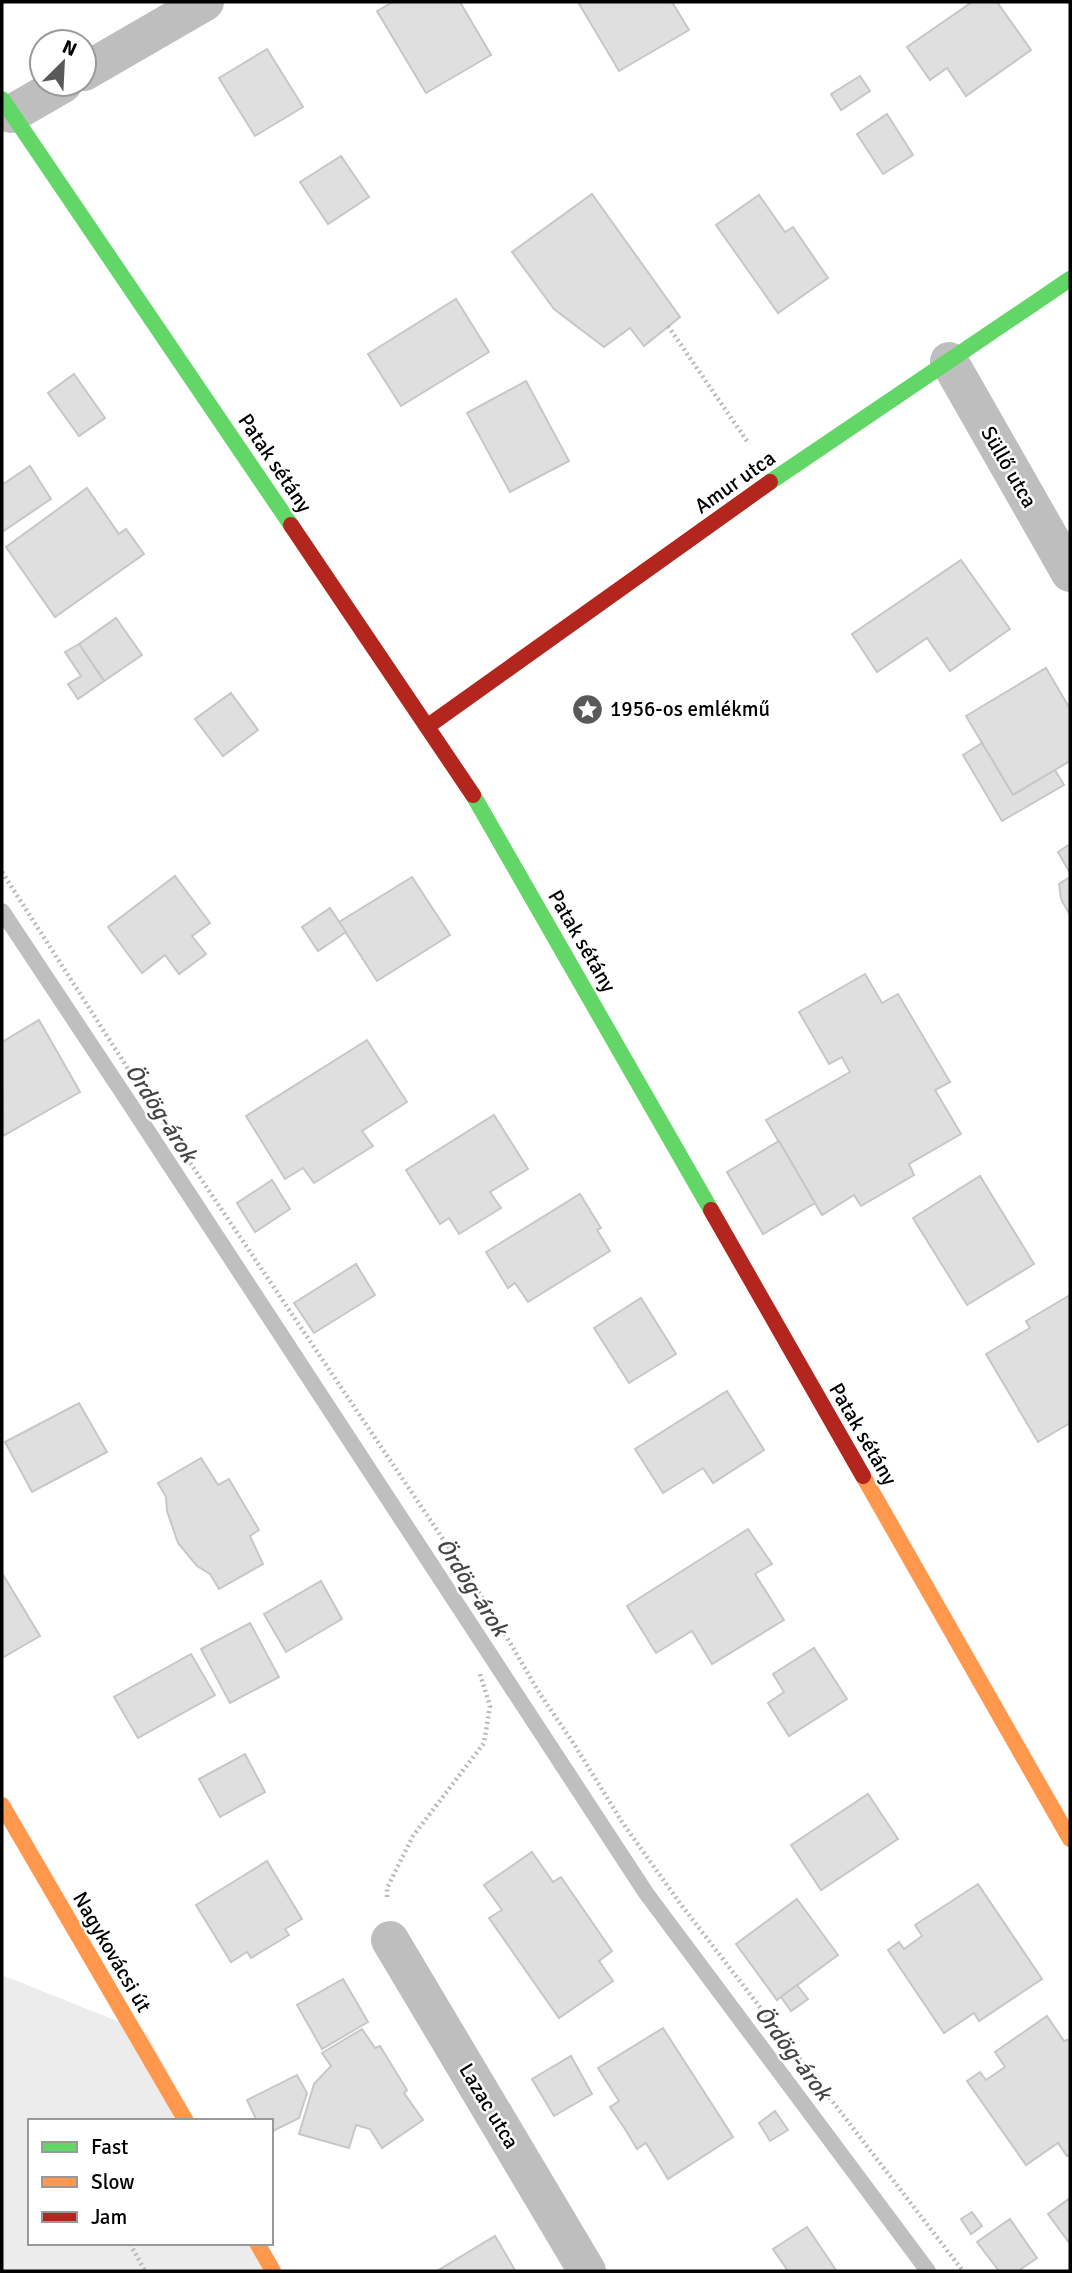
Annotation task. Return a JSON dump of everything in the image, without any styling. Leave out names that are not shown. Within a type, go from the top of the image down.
[{"type":"street","points":[[98,64],[205,2]]},
{"type":"street","points":[[6,106],[28,98]]},
{"type":"street","name":"Patak sétány","points":[[6,106],[479,805],[1070,1839]]},
{"type":"street","name":"Amur utca","points":[[428,726],[775,478],[1070,279]]},
{"type":"street","name":"Süllő utca","points":[[949,360],[1070,573]]},
{"type":"street","name":"Nagykovácsi út","points":[[2,1805],[185,2119]]},
{"type":"street","name":"Lazac utca","points":[[390,1940],[587,2271]]},
{"type":"street","points":[[258,2245],[273,2271]]},
{"type":"path","points":[[668,326],[717,400],[775,478]]},
{"type":"path","points":[[2,872],[148,1100],[492,1612],[540,1694],[622,1822],[679,1902],[963,2271]]},
{"type":"path","points":[[390,1940],[386,1921],[387,1888],[413,1836],[484,1742],[490,1706],[480,1674]]},
{"type":"path","points":[[131,2245],[145,2271]]},
{"type":"shaded area","points":[[2,1975],[147,2033],[192,2119],[28,2119],[28,2245],[259,2245],[273,2271],[2,2271]]},
{"type":"building","points":[[393,2],[460,2],[491,55],[426,93],[377,11]]},
{"type":"building","points":[[578,2],[672,2],[689,30],[619,71]]},
{"type":"building","points":[[972,2],[997,2],[1031,50],[966,96],[947,68],[930,80],[907,47]]},
{"type":"building","points":[[267,49],[303,107],[255,136],[219,78]]},
{"type":"building","points":[[860,76],[870,91],[841,110],[831,94]]},
{"type":"building","points":[[887,114],[913,155],[883,174],[857,134]]},
{"type":"building","points":[[341,156],[369,197],[328,224],[300,182]]},
{"type":"building","points":[[592,194],[680,317],[644,346],[630,328],[604,347],[554,309],[512,252]]},
{"type":"building","points":[[759,195],[785,232],[793,227],[828,278],[778,313],[716,225]]},
{"type":"building","points":[[456,299],[489,352],[401,406],[368,354]]},
{"type":"building","points":[[74,374],[105,418],[79,436],[48,393]]},
{"type":"building","points":[[526,381],[569,461],[510,492],[467,413]]},
{"type":"building","points":[[30,466],[51,499],[2,532],[2,485]]},
{"type":"building","points":[[87,488],[119,534],[126,529],[144,554],[55,617],[6,547]]},
{"type":"building","points":[[961,560],[1010,629],[950,671],[927,638],[877,672],[852,634]]},
{"type":"building","points":[[116,618],[142,655],[104,681],[79,644]]},
{"type":"building","points":[[79,644],[104,681],[78,699],[68,684],[81,676],[65,652]]},
{"type":"building","points":[[1046,668],[1070,709],[1070,761],[1013,795],[966,716]]},
{"type":"building","points":[[231,693],[258,730],[223,756],[195,719]]},
{"type":"building","points":[[982,743],[1013,795],[1055,770],[1064,785],[1002,821],[963,755]]},
{"type":"building","points":[[1070,844],[1070,873],[1058,852]]},
{"type":"building","points":[[175,876],[210,923],[192,936],[206,954],[179,974],[165,955],[142,973],[108,927]]},
{"type":"building","points":[[412,877],[450,935],[377,981],[339,922]]},
{"type":"building","points":[[1070,877],[1070,915],[1061,899],[1059,884]]},
{"type":"building","points":[[330,908],[346,932],[318,951],[302,927]]},
{"type":"building","points":[[865,974],[882,1003],[898,994],[950,1082],[935,1090],[961,1134],[909,1164],[914,1175],[861,1206],[854,1195],[822,1215],[766,1120],[850,1072],[842,1057],[829,1064],[799,1012]]},
{"type":"building","points":[[39,1020],[80,1092],[3,1136],[2,1042]]},
{"type":"building","points":[[367,1040],[407,1102],[362,1131],[373,1146],[314,1183],[303,1168],[285,1179],[246,1116]]},
{"type":"building","points":[[494,1115],[528,1169],[490,1192],[501,1208],[459,1234],[449,1218],[440,1224],[406,1170]]},
{"type":"building","points":[[779,1141],[815,1203],[763,1234],[727,1172]]},
{"type":"building","points":[[980,1176],[1034,1264],[967,1305],[913,1218]]},
{"type":"building","points":[[272,1180],[290,1209],[255,1232],[237,1203]]},
{"type":"building","points":[[580,1194],[601,1228],[597,1230],[610,1251],[528,1302],[515,1283],[508,1288],[486,1252]]},
{"type":"building","points":[[356,1264],[375,1295],[314,1333],[294,1303]]},
{"type":"building","points":[[1070,1295],[1070,1423],[1038,1442],[986,1354],[1030,1328],[1026,1321]]},
{"type":"building","points":[[641,1298],[676,1354],[629,1383],[594,1328]]},
{"type":"building","points":[[727,1391],[764,1450],[713,1483],[703,1468],[663,1493],[635,1449]]},
{"type":"building","points":[[79,1403],[107,1452],[32,1492],[5,1442]]},
{"type":"building","points":[[201,1458],[218,1485],[229,1479],[259,1530],[250,1536],[263,1564],[219,1589],[210,1574],[197,1566],[178,1543],[167,1511],[166,1497],[158,1483]]},
{"type":"building","points":[[748,1529],[772,1564],[755,1574],[784,1620],[712,1664],[692,1631],[656,1653],[627,1606]]},
{"type":"building","points":[[2,1573],[40,1636],[2,1658]]},
{"type":"building","points":[[321,1581],[342,1619],[286,1652],[264,1614]]},
{"type":"building","points":[[250,1623],[279,1677],[230,1703],[201,1649]]},
{"type":"building","points":[[814,1648],[847,1699],[789,1736],[768,1703],[784,1692],[773,1674]]},
{"type":"building","points":[[191,1654],[215,1695],[138,1738],[114,1697]]},
{"type":"building","points":[[245,1754],[265,1792],[220,1817],[199,1779]]},
{"type":"building","points":[[868,1794],[898,1839],[821,1890],[791,1845]]},
{"type":"building","points":[[532,1852],[553,1882],[561,1877],[612,1951],[599,1961],[613,1981],[559,2018],[489,1918],[502,1910],[484,1885]]},
{"type":"building","points":[[267,1861],[302,1919],[285,1929],[289,1935],[251,1958],[247,1952],[231,1962],[196,1905]]},
{"type":"building","points":[[978,1884],[1042,1979],[979,2021],[974,2013],[944,2033],[888,1950],[899,1942],[904,1949],[922,1936],[915,1925]]},
{"type":"building","points":[[797,1899],[838,1955],[777,2000],[736,1944]]},
{"type":"building","points":[[343,1979],[368,2022],[322,2049],[297,2005]]},
{"type":"building","points":[[797,1985],[808,1999],[791,2011],[781,1997]]},
{"type":"building","points":[[1047,2016],[1064,2041],[1070,2039],[1070,2154],[1067,2156],[1058,2143],[1026,2165],[967,2081],[980,2072],[986,2080],[1005,2067],[995,2052]]},
{"type":"building","points":[[663,2028],[733,2137],[668,2179],[646,2143],[637,2149],[610,2107],[619,2101],[598,2068]]},
{"type":"building","points":[[362,2029],[375,2048],[380,2046],[407,2090],[404,2093],[423,2120],[382,2148],[370,2129],[356,2125],[349,2148],[299,2134],[314,2084],[331,2066],[322,2053]]},
{"type":"building","points":[[571,2056],[592,2094],[554,2116],[532,2079]]},
{"type":"building","points":[[297,2075],[307,2093],[299,2118],[273,2131],[273,2119],[256,2119],[247,2100]]},
{"type":"building","points":[[775,2111],[788,2130],[770,2141],[759,2123]]},
{"type":"building","points":[[1070,2198],[1070,2244],[1048,2214]]},
{"type":"building","points":[[972,2212],[982,2226],[971,2234],[961,2219]]},
{"type":"building","points":[[1010,2219],[1037,2258],[1018,2271],[999,2271],[977,2242]]},
{"type":"building","points":[[807,2227],[836,2270],[788,2271],[773,2249]]},
{"type":"building","points":[[495,2236],[515,2270],[437,2271]]},
{"type":"waterway","name":"Ördög-árok","points":[[2,911],[646,1893],[928,2271]]},
{"type":"traffic: fast","points":[[2,99],[291,525]]},
{"type":"traffic: fast","points":[[770,482],[1070,279]]},
{"type":"traffic: fast","points":[[473,795],[711,1210]]},
{"type":"traffic: slow","points":[[863,1476],[1070,1839]]},
{"type":"traffic: slow","points":[[2,1805],[185,2119]]},
{"type":"traffic: slow","points":[[258,2245],[273,2271]]},
{"type":"traffic: jam","points":[[428,726],[770,482]]},
{"type":"traffic: jam","points":[[291,525],[473,795]]},
{"type":"traffic: jam","points":[[711,1210],[863,1476]]},
{"type":"place","name":"1956-os emlékmű","points":[[587,709]]}]
